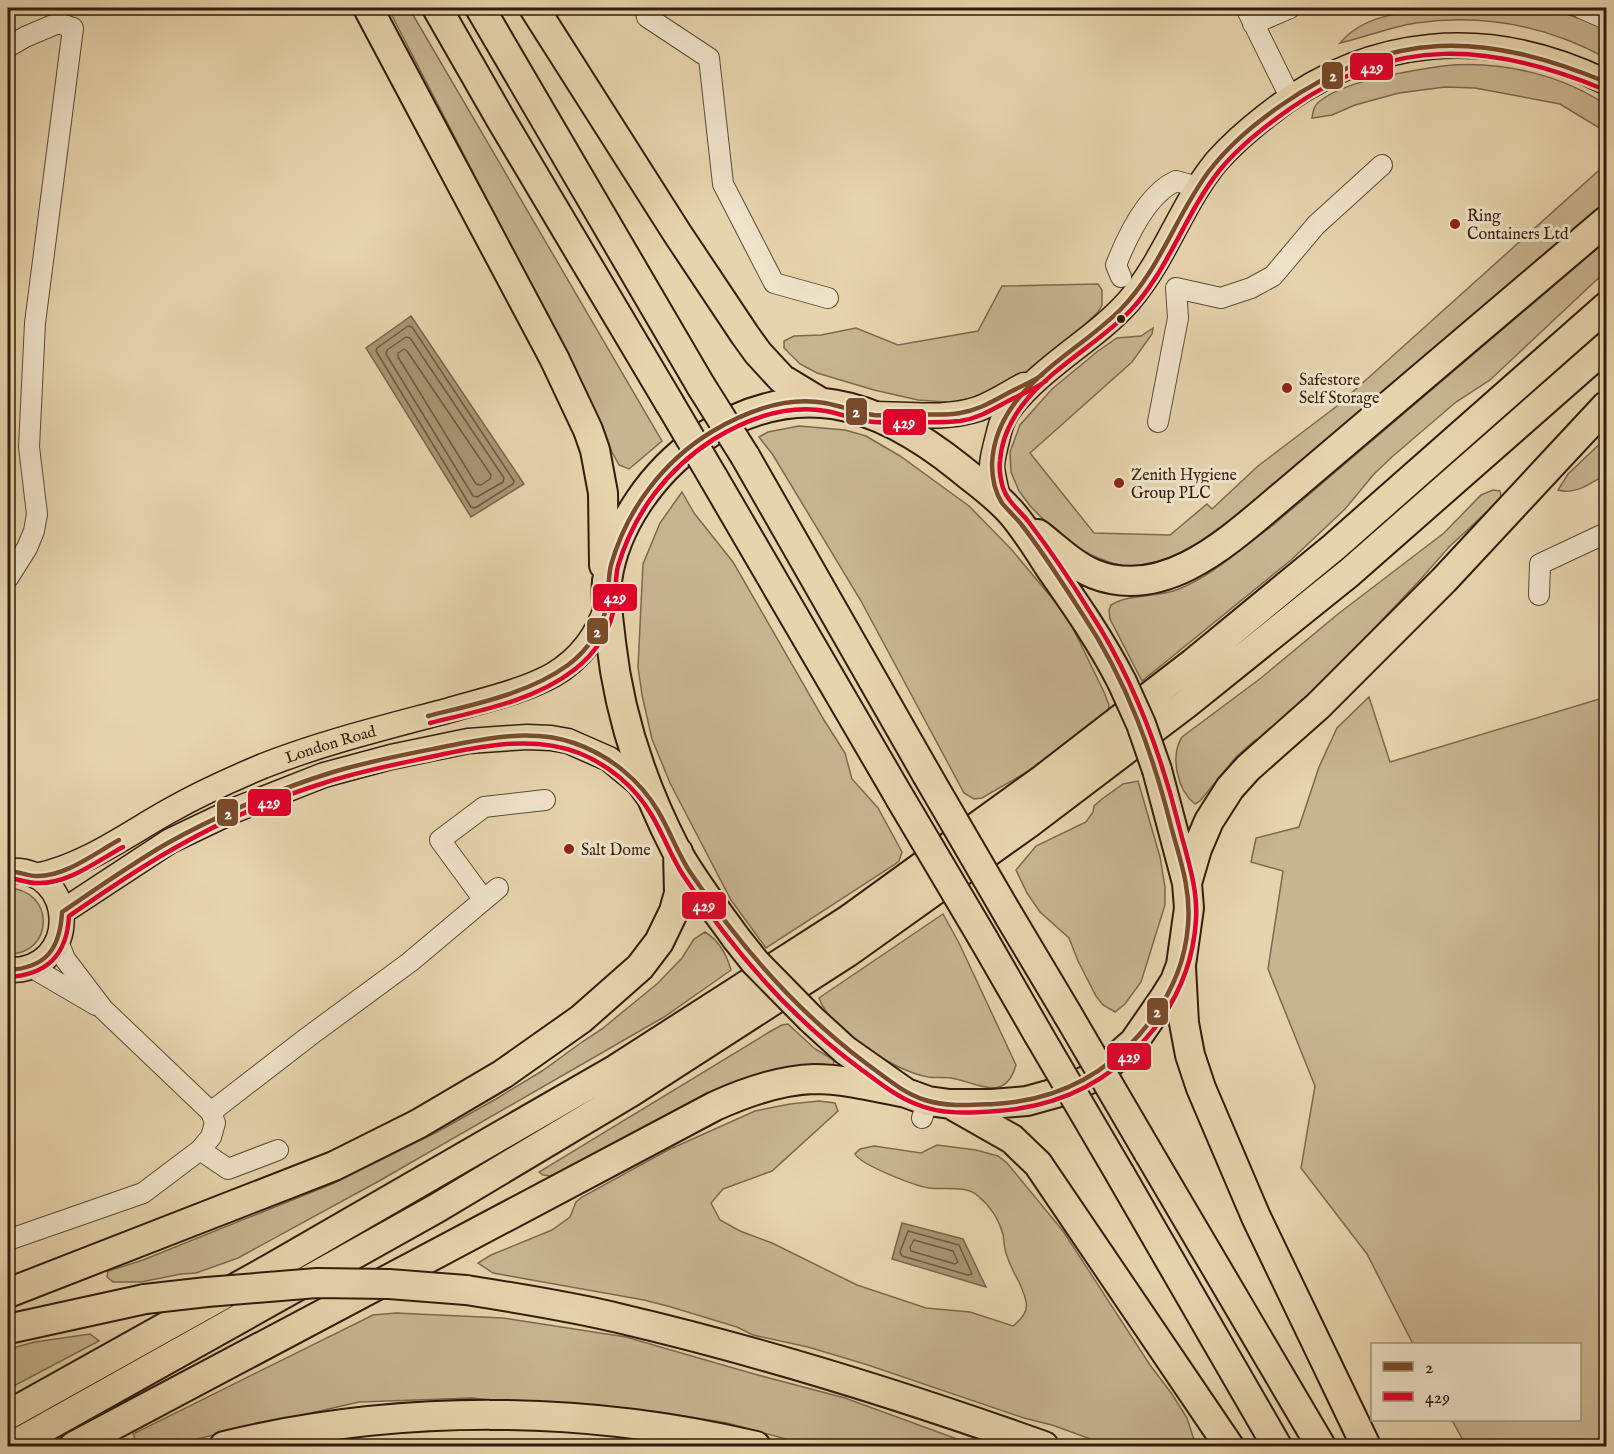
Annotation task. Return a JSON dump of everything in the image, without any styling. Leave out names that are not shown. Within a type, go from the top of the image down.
[{"type":"highway","points":[[368,8],[548,348],[588,430],[597,460],[603,494],[603,556],[617,688],[638,760],[657,810],[678,852],[736,938],[755,962],[845,1050],[927,1104],[992,1104],[1027,1101],[1063,1091],[1094,1077],[1120,1055],[1148,1023],[1175,981],[1181,965]]},
{"type":"highway","points":[[436,8],[984,940],[1277,1446]]},
{"type":"highway","points":[[480,8],[701,386],[745,456],[927,776],[1321,1446]]},
{"type":"highway","points":[[534,8],[677,233],[758,353],[782,379],[820,402]]},
{"type":"highway","points":[[607,593],[618,543],[637,503],[670,463],[712,432],[749,414],[780,403],[799,401],[820,402],[871,414],[910,433],[942,454],[1070,560],[1096,575],[1124,580],[1140,580],[1184,569],[1209,554],[1270,507],[1606,221]]},
{"type":"highway","points":[[8,1415],[273,1267],[616,1069],[848,920],[1043,779],[1193,663],[1334,547],[1606,307]]},
{"type":"highway","points":[[12,1446],[457,1195],[631,1092],[848,952],[1029,823],[1186,704],[1349,573],[1606,347]]},
{"type":"highway","points":[[1187,883],[1204,831],[1220,803],[1248,768],[1318,706],[1444,580],[1606,406]]},
{"type":"highway","points":[[1006,507],[1086,620],[1122,682],[1141,724],[1157,770],[1187,883],[1189,908],[1181,965],[1184,1023],[1190,1054],[1201,1088],[1256,1217],[1366,1446]]},
{"type":"highway","points":[[8,1293],[334,1166],[417,1124],[503,1074],[581,1019],[616,990],[646,958],[663,936],[674,911],[679,893],[678,852]]},
{"type":"highway","points":[[74,1446],[736,1096],[773,1085],[814,1079],[853,1083],[927,1104],[994,1127],[1012,1139],[1038,1164],[1229,1446]]},
{"type":"highway","points":[[8,1329],[145,1299],[207,1292],[317,1283],[389,1284],[466,1290],[617,1317],[747,1351],[873,1388],[1044,1446]]},
{"type":"highway","points":[[224,1446],[279,1435],[391,1419],[480,1415],[611,1420],[756,1446]]},
{"type":"main road","points":[[1006,507],[992,466],[1003,419],[1037,378],[1120,310],[1149,273],[1198,187],[1215,164],[1235,142],[1290,96],[1356,63],[1400,51],[1446,46],[1485,45],[1526,52],[1553,59],[1606,82]]},
{"type":"main road","points":[[871,414],[963,413],[979,408],[1037,378]]},
{"type":"main road","name":"London Road","points":[[36,876],[60,871],[85,860],[171,810],[262,766],[322,745],[536,683],[569,664],[583,651],[599,627],[607,593]]},
{"type":"main road","name":"London Road","points":[[62,912],[170,841],[235,810],[324,775],[468,741],[501,738],[551,738],[575,744],[609,759],[620,767],[638,783],[657,810]]},
{"type":"main road","points":[[8,871],[25,872],[36,876],[53,891],[62,912],[62,927],[58,941],[47,956],[19,969]]},
{"type":"street","points":[[645,8],[647,17],[709,58],[723,184],[774,284],[828,298]]},
{"type":"street","points":[[1290,8],[1250,16],[1290,96]]},
{"type":"street","points":[[1581,8],[1606,19]]},
{"type":"street","points":[[8,47],[58,23],[73,28],[35,323],[29,447],[37,514],[34,531],[27,548],[8,578]]},
{"type":"street","points":[[1149,273],[1176,288],[1221,298],[1251,288],[1273,276],[1316,225],[1382,165]]},
{"type":"street","points":[[1121,277],[1116,265],[1126,239],[1146,208],[1166,187],[1176,181],[1198,187]]},
{"type":"street","points":[[1158,422],[1178,318],[1176,288]]},
{"type":"street","points":[[1539,595],[1540,564],[1606,533]]},
{"type":"street","points":[[212,1112],[308,1036],[410,962],[491,894],[440,840],[484,807],[545,800]]},
{"type":"street","points":[[8,1239],[143,1193],[200,1150],[211,1137],[215,1123],[212,1112],[103,1009],[65,959],[58,941]]},
{"type":"street","points":[[19,969],[103,1009]]},
{"type":"street","points":[[200,1150],[228,1169],[278,1150]]},
{"type":"shaded area","points":[[388,8],[409,8],[662,441],[629,469],[619,465],[612,452],[569,358]]},
{"type":"shaded area","points":[[1440,8],[1507,8],[1566,14],[1606,27],[1606,58],[1538,30],[1490,21],[1441,20],[1416,23],[1340,43],[1350,33],[1373,20],[1399,13]]},
{"type":"shaded area","points":[[1485,65],[1507,68],[1549,77],[1569,85],[1606,105],[1606,132],[1560,104],[1475,88],[1445,87],[1399,93],[1355,105],[1332,115],[1312,118],[1314,108],[1318,103],[1346,87],[1379,78],[1443,66]]},
{"type":"shaded area","points":[[1606,164],[1606,203],[1340,433],[1188,555],[1136,568],[1114,564],[1091,555],[1062,538],[1031,507],[1019,491],[1011,472],[1010,452],[1020,425],[1052,389],[1098,351],[1117,338],[1141,336],[1153,328],[1152,334],[1132,362],[1030,453],[1094,533],[1170,535],[1207,504],[1212,509],[1258,466],[1337,406]]},
{"type":"shaded area","points":[[1606,241],[1606,271],[1490,380],[1456,402],[1393,456],[1374,474],[1345,509],[1291,560],[1142,681],[1110,619],[1111,605],[1127,599],[1179,589],[1204,576],[1227,560],[1272,526]]},
{"type":"shaded area","points":[[1098,284],[1102,290],[1102,305],[1079,330],[1027,373],[997,391],[960,403],[918,400],[817,373],[800,364],[784,348],[784,341],[794,336],[821,335],[856,328],[898,345],[978,331],[1002,286]]},
{"type":"shaded area","points":[[799,426],[845,430],[866,436],[900,456],[969,506],[1011,549],[1067,616],[1104,692],[1109,705],[1108,712],[1039,765],[982,798],[974,799],[964,793],[861,601],[773,455],[759,437],[768,432]]},
{"type":"shaded area","points":[[1606,438],[1606,474],[1577,490],[1558,490],[1568,474]]},
{"type":"shaded area","points":[[1493,490],[1500,491],[1501,497],[1493,506],[1449,547],[1311,695],[1269,734],[1254,741],[1236,757],[1195,804],[1184,790],[1177,772],[1176,754],[1182,737],[1261,678],[1338,614],[1444,533],[1481,495]]},
{"type":"shaded area","points":[[682,492],[694,513],[733,562],[845,753],[852,779],[878,808],[902,852],[899,861],[894,865],[766,948],[731,900],[670,783],[652,739],[642,695],[638,667],[643,564],[660,523]]},
{"type":"shaded area","points":[[1369,697],[1390,762],[1606,697],[1606,1446],[1466,1446],[1453,1421],[1581,1421],[1581,1343],[1412,1343],[1367,1254],[1301,1168],[1315,1086],[1268,969],[1283,871],[1251,862],[1256,838],[1299,827],[1319,767],[1337,728]]},
{"type":"shaded area","points":[[1138,781],[1160,857],[1165,887],[1165,905],[1141,982],[1125,1004],[1115,1012],[1103,1005],[1096,996],[1069,938],[1040,912],[1027,893],[1016,870],[1036,846],[1086,822],[1094,806],[1102,799],[1123,784]]},
{"type":"shaded area","points":[[8,888],[24,891],[35,899],[41,910],[43,922],[41,934],[34,944],[23,952],[8,954]]},
{"type":"shaded area","points":[[943,914],[1016,1065],[1005,1084],[997,1087],[989,1088],[951,1078],[928,1077],[898,1067],[865,1048],[850,1036],[826,1011],[819,998]]},
{"type":"shaded area","points":[[705,932],[721,948],[731,970],[664,1017],[379,1181],[238,1258],[196,1273],[141,1282],[113,1282],[107,1277],[108,1271],[143,1260],[332,1184],[439,1131],[496,1099],[542,1071],[602,1029],[658,983],[682,958],[694,939]]},
{"type":"shaded area","points":[[788,1024],[815,1049],[834,1060],[833,1067],[550,1176],[539,1172],[771,1031]]},
{"type":"shaded area","points":[[819,1101],[835,1103],[838,1111],[772,1171],[723,1189],[711,1203],[720,1220],[857,1285],[926,1308],[970,1312],[1013,1326],[1026,1311],[1026,1301],[1007,1257],[1001,1229],[986,1204],[967,1190],[929,1188],[901,1179],[867,1164],[855,1154],[860,1149],[874,1146],[921,1153],[937,1145],[976,1150],[998,1156],[1007,1163],[1063,1231],[1187,1418],[1196,1446],[1110,1446],[868,1365],[808,1347],[753,1335],[737,1327],[671,1307],[644,1300],[493,1273],[478,1263],[491,1255],[552,1230],[570,1217],[576,1202],[582,1197],[668,1150],[755,1111]]},
{"type":"shaded area","points":[[396,1313],[503,1318],[626,1337],[845,1398],[976,1446],[811,1446],[727,1423],[652,1411],[472,1398],[359,1402],[166,1446],[138,1446],[133,1434],[373,1315]]},
{"type":"shaded area","points":[[90,1334],[99,1341],[8,1389],[8,1349],[35,1342]]},
{"type":"water","points":[[411,316],[524,484],[471,517],[366,348]]},
{"type":"water","points":[[902,1223],[963,1239],[986,1287],[892,1259]]},
{"type":"transit line","name":"2","points":[[8,970],[32,965],[41,961],[48,954],[58,936],[62,912],[166,844],[246,804],[289,787],[370,762],[489,739],[540,736],[587,748],[611,762],[633,779],[658,811],[690,872],[728,925],[770,976],[841,1044],[902,1089],[917,1097],[942,1104],[994,1104],[1035,1098],[1073,1085],[1091,1075],[1108,1064],[1139,1035],[1158,1010],[1173,984],[1186,941],[1189,912],[1187,888],[1147,746],[1113,666],[1099,640],[1037,546],[997,494],[992,464],[996,438],[1007,415],[1022,394],[1040,376],[1101,327],[1134,294],[1157,260],[1197,188],[1225,152],[1270,113],[1321,81],[1361,62],[1400,51],[1439,46],[1479,47],[1520,54],[1562,65],[1606,82]]},
{"type":"transit line","name":"429","points":[[8,977],[34,972],[52,960],[64,942],[69,916],[160,857],[247,812],[285,796],[339,778],[461,751],[495,745],[529,743],[579,753],[611,770],[629,786],[645,804],[679,868],[701,902],[762,979],[832,1047],[893,1092],[908,1101],[935,1110],[997,1111],[1038,1105],[1076,1092],[1094,1082],[1111,1071],[1142,1043],[1164,1016],[1180,986],[1191,955],[1194,938],[1196,920],[1194,884],[1163,770],[1144,715],[1132,689],[1105,637],[1075,589],[1003,488],[1000,461],[1005,436],[1016,414],[1051,376],[1131,310],[1156,277],[1207,188],[1235,153],[1281,115],[1330,84],[1368,68],[1406,58],[1444,54],[1482,56],[1522,62],[1603,89]]},
{"type":"transit line","name":"2","points":[[428,716],[519,691],[552,675],[575,659],[589,645],[603,619],[611,565],[618,544],[637,506],[649,488],[678,457],[713,431],[739,417],[767,407],[796,402],[825,403],[874,415],[960,413],[986,405],[1042,375]]},
{"type":"transit line","name":"429","points":[[430,723],[524,697],[558,681],[582,664],[595,649],[610,622],[615,602],[618,566],[643,510],[667,478],[681,464],[714,439],[740,425],[768,415],[797,410],[826,411],[878,422],[960,421],[988,412],[1046,381]]},
{"type":"transit line","name":"2","points":[[8,871],[36,876],[58,873],[119,840]]},
{"type":"transit line","name":"429","points":[[8,878],[48,883],[81,871],[123,847]]},
{"type":"place","name":"Ring Containers Ltd","points":[[1455,224]]},
{"type":"place","name":"Safestore Self Storage","points":[[1287,388]]},
{"type":"place","name":"Zenith Hygiene Group PLC","points":[[1119,483]]},
{"type":"place","name":"Salt Dome","points":[[569,849]]}]
